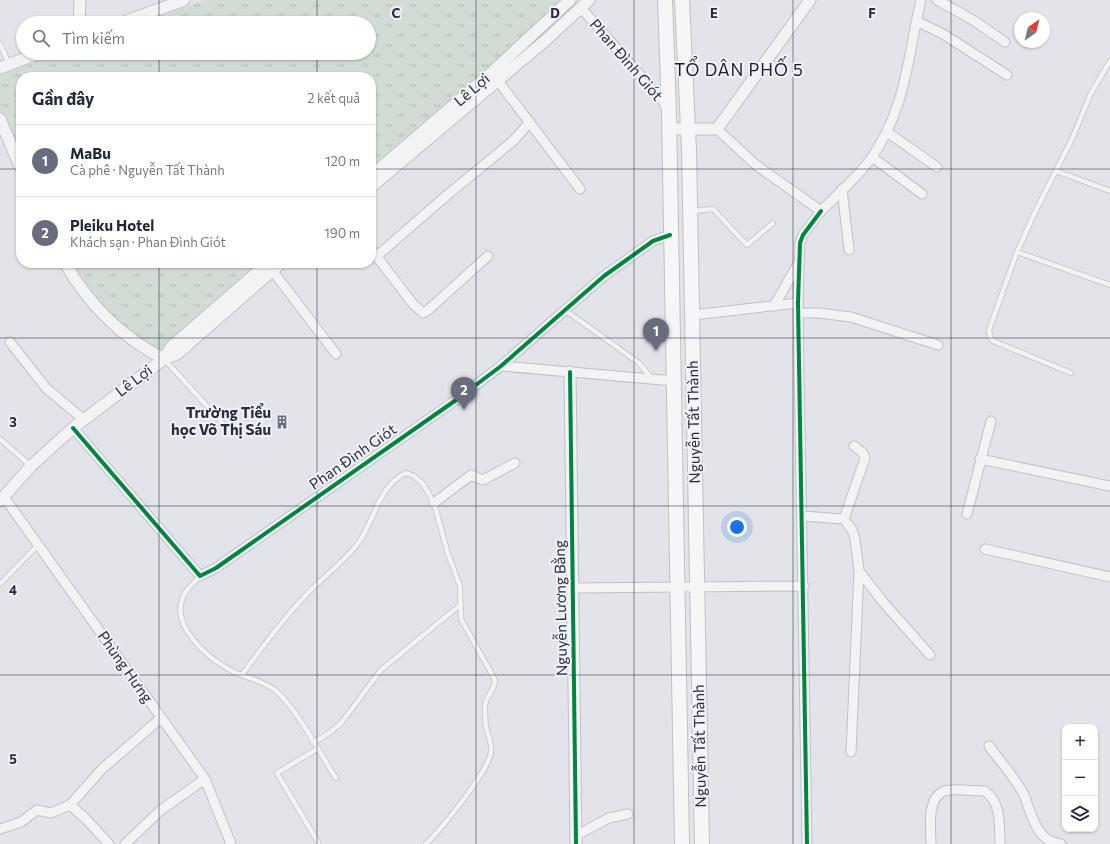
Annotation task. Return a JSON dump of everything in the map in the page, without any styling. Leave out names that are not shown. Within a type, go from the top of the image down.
[{"type":"main road","name":"Nguyễn Tất Thành","points":[[665,0],[669,112],[682,844]]},
{"type":"main road","name":"Nguyễn Tất Thành","points":[[682,0],[690,212],[702,844]]},
{"type":"street","points":[[79,16],[80,0]]},
{"type":"street","points":[[140,16],[184,0]]},
{"type":"street","name":"Lê Lợi","points":[[376,172],[491,73],[570,0]]},
{"type":"street","points":[[717,129],[810,0]]},
{"type":"street","points":[[807,844],[804,586],[798,308],[800,261],[803,235],[821,211],[872,157],[887,132],[906,78],[921,0]]},
{"type":"street","points":[[937,0],[973,20],[1005,42]]},
{"type":"street","points":[[376,183],[498,81],[585,4]]},
{"type":"street","name":"Phan Đình Giót","points":[[585,4],[663,101],[669,112]]},
{"type":"street","points":[[916,21],[942,34],[1007,75]]},
{"type":"street","points":[[4,66],[20,60]]},
{"type":"street","points":[[498,81],[580,189]]},
{"type":"street","points":[[0,119],[16,157]]},
{"type":"street","points":[[376,251],[513,141],[530,122]]},
{"type":"street","points":[[669,129],[717,129],[756,165],[821,211]]},
{"type":"street","points":[[887,132],[937,167]]},
{"type":"street","points":[[872,157],[922,194]]},
{"type":"street","points":[[842,189],[849,250]]},
{"type":"street","name":"Phan Đình Giót","points":[[200,576],[216,568],[456,400],[501,366],[604,276],[653,241],[670,235]]},
{"type":"street","points":[[376,256],[412,304],[423,313],[488,256]]},
{"type":"street","points":[[774,306],[800,261]]},
{"type":"street","points":[[68,268],[86,297],[104,318],[129,338],[164,359]]},
{"type":"street","name":"Lê Lợi","points":[[2,499],[31,466],[73,428],[164,359],[171,347],[270,268]]},
{"type":"street","points":[[276,268],[336,354]]},
{"type":"street","points":[[692,315],[774,306],[798,308],[819,313],[851,317],[938,345]]},
{"type":"street","points":[[10,342],[46,388],[83,420]]},
{"type":"street","points":[[501,366],[674,381]]},
{"type":"street","name":"Nguyễn Lương Bằng","points":[[570,372],[575,840]]},
{"type":"street","points":[[967,514],[991,421]]},
{"type":"street","points":[[73,428],[200,576]]},
{"type":"street","points":[[844,519],[866,458],[863,453],[854,446]]},
{"type":"street","points":[[980,459],[1110,486]]},
{"type":"street","points":[[434,503],[471,475],[483,480],[515,463]]},
{"type":"street","name":"Phùng Hưng","points":[[2,499],[38,545],[205,779],[231,844]]},
{"type":"street","points":[[802,516],[844,519],[852,530],[855,539],[859,571],[851,752]]},
{"type":"street","points":[[985,549],[1109,575]]},
{"type":"street","points":[[859,571],[883,602],[930,655]]},
{"type":"street","points":[[573,588],[804,586]]},
{"type":"street","points":[[0,829],[21,822],[37,810],[51,813],[70,805],[102,769],[161,718]]},
{"type":"street","points":[[989,746],[1024,795],[1028,811],[1040,833],[1056,843],[1061,844]]},
{"type":"street","points":[[125,844],[161,810],[205,779]]},
{"type":"street","points":[[931,844],[931,810],[936,797],[944,791],[985,791],[990,795],[994,799],[998,810],[1000,844]]},
{"type":"street","points":[[70,805],[86,819],[109,844]]},
{"type":"street","points":[[575,840],[609,818],[628,814]]},
{"type":"lane","points":[[0,44],[4,66]]},
{"type":"lane","points":[[1071,373],[993,341],[990,337],[989,330],[1017,252],[1091,93],[1110,61]]},
{"type":"lane","points":[[1056,171],[1110,190]]},
{"type":"lane","points":[[690,212],[713,209],[747,245],[773,223]]},
{"type":"lane","points":[[1017,252],[1110,284]]},
{"type":"lane","points":[[565,310],[639,363],[652,379]]},
{"type":"lane","points":[[164,359],[229,430]]},
{"type":"lane","points":[[0,440],[31,466]]},
{"type":"lane","points":[[242,675],[266,642],[306,595],[332,572],[355,547],[385,492],[393,481],[406,473],[414,476],[423,484],[434,503],[448,554],[460,586],[462,597],[460,614],[463,626],[495,680],[493,689],[486,701],[485,706],[486,726],[492,750],[490,757],[482,772],[440,829],[426,844]]},
{"type":"lane","points":[[0,584],[38,545]]},
{"type":"lane","points":[[200,576],[186,591],[182,598],[180,608],[183,624],[202,651],[231,671],[274,690],[289,706],[336,778]]},
{"type":"lane","points":[[313,743],[332,731],[342,722],[380,670],[460,605]]},
{"type":"lane","points":[[317,749],[277,773],[319,844]]},
{"type":"green space","points":[[205,0],[570,0],[376,172],[376,72],[16,72],[16,156],[7,137],[0,111],[0,69],[27,60],[376,60],[376,16],[158,16]]},
{"type":"green space","points":[[70,268],[264,268],[164,359],[129,338]]},
{"type":"cycle path","points":[[807,844],[798,303],[800,243],[803,235],[821,211]]},
{"type":"cycle path","points":[[73,428],[200,576],[216,568],[456,400],[501,366],[604,276],[653,241],[670,235]]},
{"type":"cycle path","points":[[570,372],[576,844]]},
{"type":"place","name":"MaBu","points":[[656,351]]},
{"type":"place","name":"Pleiku Hotel","points":[[464,410]]},
{"type":"place","name":"Trường Tiểu học Võ Thị Sáu","points":[[282,422]]},
{"type":"district","name":"TỔ DÂN PHỐ 5","points":[[739,70]]}]
